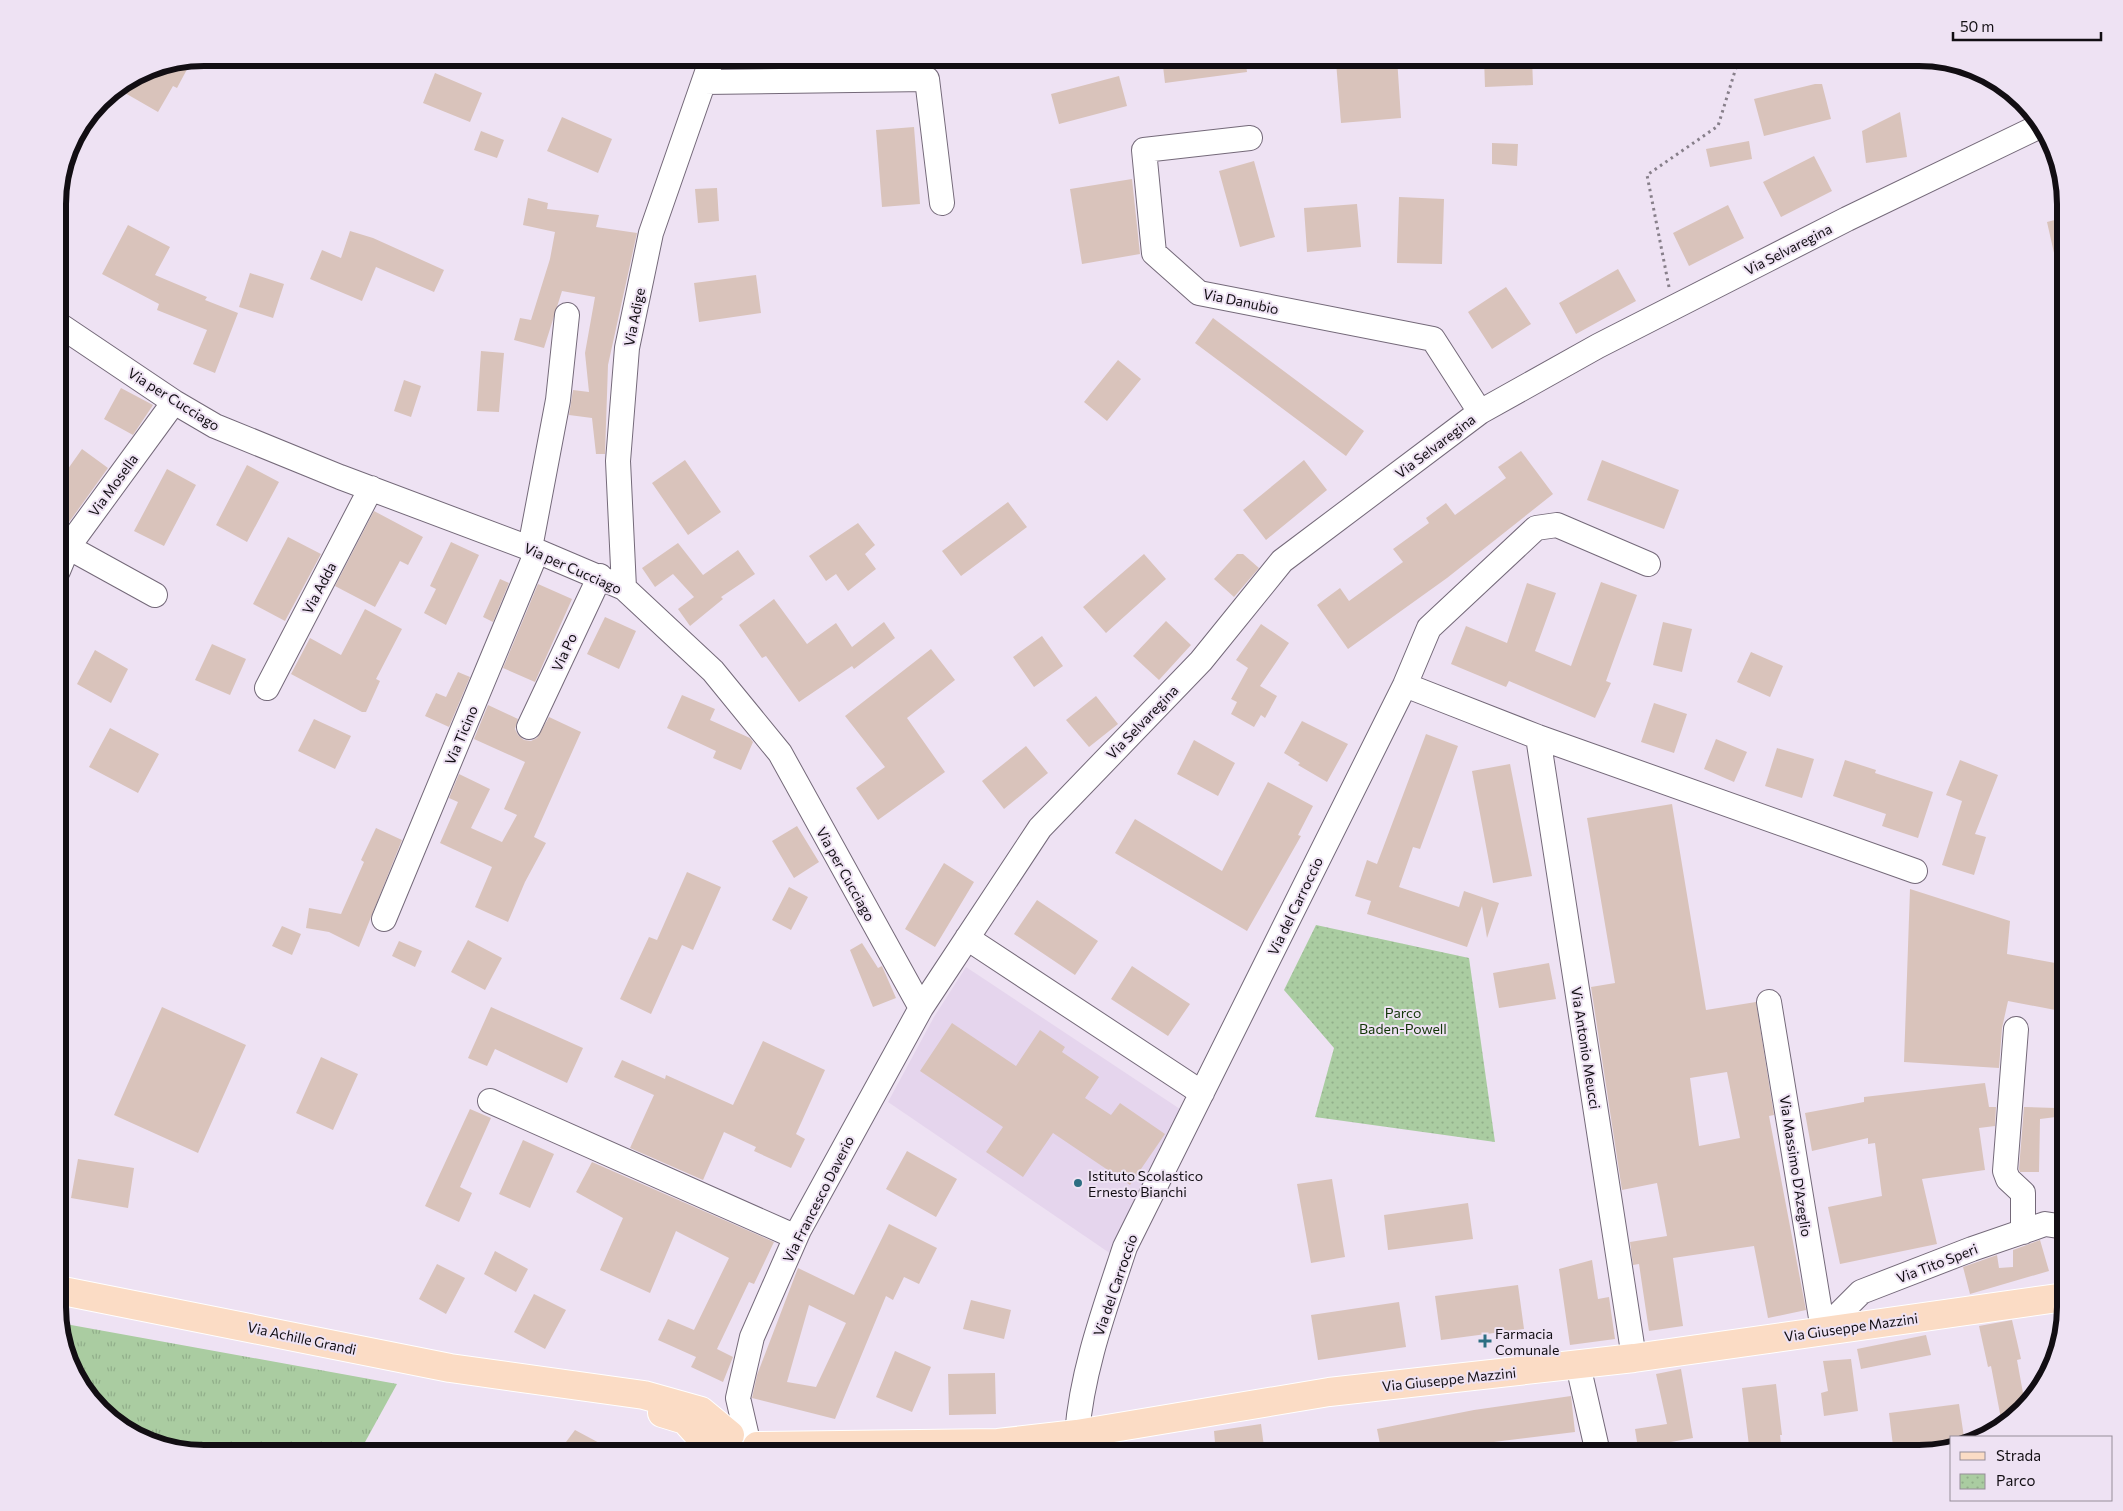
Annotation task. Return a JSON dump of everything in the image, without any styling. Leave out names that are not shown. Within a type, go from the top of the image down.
[{"type":"main road","name":"Via Achille Grandi","points":[[67,1292],[450,1368],[547,1382],[685,1420],[734,1445]]},
{"type":"main road","name":"Via Giuseppe Mazzini","points":[[1024,1445],[1077,1434],[1330,1392],[1634,1358],[2057,1298]]},
{"type":"street","name":"Via Adige","points":[[624,588],[618,461],[627,348],[651,233],[709,66]]},
{"type":"street","points":[[704,82],[927,79],[942,203]]},
{"type":"street","name":"Via Selvaregina","points":[[921,1008],[1040,828],[1201,661],[1282,561],[1480,412],[1598,346],[1847,219],[2034,129]]},
{"type":"street","name":"Via Danubio","points":[[1250,138],[1144,150],[1154,253],[1199,294],[1433,339],[1480,412]]},
{"type":"street","name":"Via Ticino","points":[[384,919],[534,550],[558,400],[567,315]]},
{"type":"street","name":"Via per Cucciago","points":[[67,330],[174,402],[215,426],[600,576],[624,588],[713,671],[780,754],[921,1008]]},
{"type":"street","name":"Via Mosella","points":[[68,547],[174,402]]},
{"type":"street","name":"Via Adda","points":[[267,688],[371,488]]},
{"type":"street","name":"Via del Carroccio","points":[[1077,1434],[1079,1411],[1098,1329],[1126,1247],[1405,685],[1429,628],[1536,528],[1557,525],[1648,564]]},
{"type":"street","points":[[68,547],[155,595]]},
{"type":"street","name":"Via Po","points":[[529,728],[600,576]]},
{"type":"street","points":[[1405,685],[1538,737],[1915,871]]},
{"type":"street","name":"Via Antonio Meucci","points":[[1538,737],[1634,1358]]},
{"type":"street","points":[[967,938],[1202,1093]]},
{"type":"street","name":"Via Massimo D'Azeglio","points":[[1769,1002],[1824,1330]]},
{"type":"street","name":"Via Francesco Daverio","points":[[736,1445],[738,1398],[752,1337],[796,1237],[921,1008]]},
{"type":"street","points":[[2016,1028],[2005,1171],[2008,1179],[2022,1193],[2023,1232]]},
{"type":"street","points":[[490,1102],[796,1237]]},
{"type":"street","name":"Via Tito Speri","points":[[1824,1330],[1861,1292],[2045,1224],[2057,1226]]},
{"type":"street","points":[[1578,1365],[1596,1445]]},
{"type":"path","points":[[1673,308],[1647,175],[1718,126],[1737,66]]},
{"type":"shaded area","name":"Istituto Scolastico Ernesto Bianchi","points":[[966,967],[1183,1111],[1114,1256],[888,1102],[934,1017]]},
{"type":"green space","name":"Parco Baden-Powell","points":[[1316,925],[1469,958],[1495,1142],[1315,1117],[1334,1048],[1284,990]]},
{"type":"green space","points":[[68,1324],[397,1384],[363,1445],[186,1444],[143,1431],[113,1411],[100,1398],[77,1360]]},
{"type":"building","points":[[1163,66],[1246,66],[1247,72],[1165,83]]},
{"type":"building","points":[[1336,66],[1398,66],[1401,118],[1341,123]]},
{"type":"building","points":[[1484,66],[1532,66],[1533,85],[1485,87]]},
{"type":"building","points":[[188,67],[177,88],[173,86],[158,112],[125,93],[143,80],[168,71]]},
{"type":"building","points":[[435,73],[482,93],[470,122],[423,103]]},
{"type":"building","points":[[1119,76],[1127,106],[1059,124],[1051,94]]},
{"type":"building","points":[[1815,84],[1822,84],[1831,119],[1764,136],[1754,99]]},
{"type":"building","points":[[1900,112],[1907,157],[1866,163],[1862,131]]},
{"type":"building","points":[[562,117],[612,139],[598,173],[547,151]]},
{"type":"building","points":[[914,127],[920,204],[882,207],[876,130]]},
{"type":"building","points":[[481,131],[504,140],[497,158],[474,150]]},
{"type":"building","points":[[1749,141],[1752,159],[1710,167],[1706,149]]},
{"type":"building","points":[[1492,143],[1518,144],[1517,166],[1492,164]]},
{"type":"building","points":[[1814,156],[1832,191],[1781,217],[1763,182]]},
{"type":"building","points":[[1254,161],[1275,237],[1240,247],[1219,171]]},
{"type":"building","points":[[1132,179],[1140,254],[1082,264],[1070,189]]},
{"type":"building","points":[[717,188],[719,221],[698,223],[695,189]]},
{"type":"building","points":[[1399,197],[1444,199],[1442,264],[1397,263]]},
{"type":"building","points":[[528,198],[548,203],[547,209],[599,215],[596,227],[637,233],[608,365],[605,454],[596,454],[592,418],[569,415],[573,390],[589,392],[585,353],[595,297],[562,291],[544,348],[514,340],[520,318],[531,320],[550,259],[555,232],[523,225]]},
{"type":"building","points":[[1357,204],[1361,247],[1307,252],[1304,208]]},
{"type":"building","points":[[1728,205],[1744,238],[1689,266],[1673,233]]},
{"type":"building","points":[[2057,219],[2057,266],[2047,222]]},
{"type":"building","points":[[128,225],[170,247],[155,275],[207,297],[205,300],[238,313],[215,373],[193,364],[207,330],[157,310],[159,304],[102,274]]},
{"type":"building","points":[[350,231],[373,238],[444,270],[434,292],[376,267],[362,301],[310,279],[322,250],[341,258]]},
{"type":"building","points":[[1618,269],[1636,301],[1576,334],[1559,303]]},
{"type":"building","points":[[250,273],[284,284],[273,318],[239,307]]},
{"type":"building","points":[[756,275],[761,313],[699,322],[694,283]]},
{"type":"building","points":[[1506,287],[1531,324],[1492,349],[1468,312]]},
{"type":"building","points":[[1213,318],[1364,431],[1346,456],[1195,343]]},
{"type":"building","points":[[481,351],[504,353],[499,412],[477,411]]},
{"type":"building","points":[[1118,360],[1141,379],[1107,421],[1084,402]]},
{"type":"building","points":[[404,380],[421,386],[411,417],[394,411]]},
{"type":"building","points":[[121,388],[153,405],[133,435],[104,419]]},
{"type":"building","points":[[82,449],[108,468],[67,525],[67,470]]},
{"type":"building","points":[[1521,451],[1553,494],[1447,578],[1348,649],[1317,605],[1340,588],[1349,601],[1403,562],[1393,549],[1429,523],[1426,518],[1446,503],[1455,515],[1506,478],[1498,467]]},
{"type":"building","points":[[685,460],[721,512],[688,535],[652,483]]},
{"type":"building","points":[[1304,460],[1327,490],[1266,540],[1243,510]]},
{"type":"building","points":[[1602,460],[1679,490],[1664,529],[1587,500]]},
{"type":"building","points":[[247,465],[279,482],[247,542],[216,525]]},
{"type":"building","points":[[167,469],[196,485],[164,546],[134,531]]},
{"type":"building","points":[[1008,502],[1027,527],[961,576],[942,551]]},
{"type":"building","points":[[374,511],[423,537],[408,565],[400,561],[375,607],[335,586]]},
{"type":"building","points":[[858,523],[875,545],[865,554],[876,569],[848,591],[836,574],[826,581],[809,556]]},
{"type":"building","points":[[288,537],[321,554],[285,621],[253,604]]},
{"type":"building","points":[[451,542],[479,555],[446,625],[424,613],[436,589],[430,586]]},
{"type":"building","points":[[678,543],[703,575],[738,550],[755,574],[721,597],[723,599],[690,626],[678,609],[694,597],[673,574],[655,587],[642,568]]},
{"type":"building","points":[[1144,554],[1166,579],[1106,633],[1083,607]]},
{"type":"building","points":[[1237,554],[1243,554],[1259,568],[1234,597],[1214,579]]},
{"type":"building","points":[[500,579],[509,583],[493,622],[483,617]]},
{"type":"building","points":[[1601,582],[1637,595],[1606,681],[1611,683],[1595,718],[1509,681],[1506,687],[1451,664],[1466,626],[1507,643],[1527,583],[1556,593],[1535,651],[1571,666]]},
{"type":"building","points":[[538,584],[572,599],[535,682],[503,668]]},
{"type":"building","points":[[774,599],[807,644],[836,623],[852,647],[884,622],[895,638],[854,669],[852,666],[799,702],[766,656],[762,658],[739,625]]},
{"type":"building","points":[[365,609],[402,629],[376,679],[380,681],[366,712],[362,712],[291,674],[310,638],[341,655]]},
{"type":"building","points":[[605,617],[636,631],[619,669],[587,654]]},
{"type":"building","points":[[1166,621],[1191,645],[1159,680],[1133,656]]},
{"type":"building","points":[[1663,622],[1692,629],[1682,672],[1653,665]]},
{"type":"building","points":[[1261,624],[1289,643],[1260,686],[1277,696],[1265,718],[1261,715],[1254,727],[1231,714],[1237,702],[1231,699],[1248,668],[1236,660]]},
{"type":"building","points":[[1042,636],[1063,666],[1034,687],[1013,657]]},
{"type":"building","points":[[212,644],[246,659],[230,695],[195,680]]},
{"type":"building","points":[[931,649],[955,680],[907,718],[945,772],[878,820],[856,788],[885,767],[845,716]]},
{"type":"building","points":[[95,650],[128,669],[111,703],[77,684]]},
{"type":"building","points":[[1751,652],[1783,666],[1770,697],[1737,682]]},
{"type":"building","points":[[458,672],[470,677],[449,727],[425,716],[436,693],[446,697]]},
{"type":"building","points":[[682,695],[715,709],[710,720],[750,738],[753,742],[741,770],[713,758],[716,751],[667,728]]},
{"type":"building","points":[[1096,696],[1118,724],[1089,747],[1066,720]]},
{"type":"building","points":[[1654,703],[1687,714],[1674,753],[1641,742]]},
{"type":"building","points":[[488,705],[518,719],[515,729],[524,740],[531,741],[537,738],[549,717],[581,732],[534,837],[546,843],[525,882],[508,922],[475,907],[492,867],[440,843],[458,802],[449,798],[459,774],[490,789],[471,828],[502,842],[517,815],[504,809],[525,762],[474,739]]},
{"type":"building","points":[[314,719],[351,736],[335,769],[298,751]]},
{"type":"building","points":[[1302,721],[1348,744],[1327,782],[1298,765],[1300,763],[1284,753]]},
{"type":"building","points":[[110,728],[159,754],[138,793],[89,767]]},
{"type":"building","points":[[1426,734],[1458,746],[1420,849],[1413,847],[1399,887],[1459,907],[1464,891],[1499,903],[1487,938],[1482,906],[1467,947],[1367,914],[1371,901],[1355,896],[1367,860],[1377,864]]},
{"type":"building","points":[[1716,739],[1747,752],[1734,782],[1704,769]]},
{"type":"building","points":[[1194,740],[1235,763],[1218,796],[1177,774]]},
{"type":"building","points":[[1026,746],[1048,773],[1004,809],[982,781]]},
{"type":"building","points":[[1777,748],[1814,759],[1802,798],[1765,786]]},
{"type":"building","points":[[1845,760],[1876,770],[1875,773],[1933,792],[1918,838],[1882,826],[1886,814],[1833,796]]},
{"type":"building","points":[[1960,760],[1998,775],[1975,834],[1986,837],[1974,875],[1942,865],[1962,801],[1946,795]]},
{"type":"building","points":[[1510,764],[1532,876],[1493,883],[1472,771]]},
{"type":"building","points":[[1268,782],[1313,806],[1298,835],[1301,836],[1247,931],[1115,853],[1135,819],[1222,871]]},
{"type":"building","points":[[1672,804],[1706,1010],[1756,1002],[1774,1115],[1769,1116],[1806,1310],[1768,1318],[1754,1246],[1673,1258],[1683,1326],[1649,1331],[1639,1264],[1633,1265],[1630,1242],[1667,1236],[1657,1183],[1622,1190],[1591,987],[1615,983],[1587,818]],"holes":[[[1727,1072],[1740,1138],[1699,1146],[1690,1078]]]},
{"type":"building","points":[[797,826],[819,862],[794,878],[772,841]]},
{"type":"building","points":[[376,828],[402,840],[359,947],[329,932],[306,928],[309,908],[341,914],[364,862],[361,860]]},
{"type":"building","points":[[944,863],[974,882],[935,947],[905,929]]},
{"type":"building","points":[[687,872],[721,887],[693,950],[682,945],[651,1014],[620,999],[649,937],[657,940]]},
{"type":"building","points":[[789,887],[808,897],[791,930],[772,920]]},
{"type":"building","points":[[1910,889],[2010,921],[2007,954],[2057,963],[2057,1010],[2008,1001],[2002,1028],[1999,1068],[1904,1062]]},
{"type":"building","points":[[1037,900],[1098,941],[1075,975],[1014,934]]},
{"type":"building","points":[[282,926],[301,934],[292,955],[272,946]]},
{"type":"building","points":[[468,940],[502,958],[485,990],[451,972]]},
{"type":"building","points":[[399,941],[422,951],[415,967],[392,956]]},
{"type":"building","points":[[862,943],[878,968],[882,966],[896,998],[873,1007],[850,950]]},
{"type":"building","points":[[1549,963],[1556,999],[1499,1008],[1493,973]]},
{"type":"building","points":[[1132,966],[1190,1004],[1168,1036],[1111,999]]},
{"type":"building","points":[[162,1007],[246,1045],[198,1153],[114,1115]]},
{"type":"building","points":[[491,1007],[583,1048],[567,1083],[495,1049],[487,1066],[468,1058]]},
{"type":"building","points":[[952,1023],[1016,1066],[1040,1030],[1065,1047],[1062,1052],[1099,1077],[1085,1098],[1111,1115],[1120,1103],[1165,1134],[1130,1185],[1053,1133],[1023,1177],[986,1152],[1003,1127],[920,1071]]},
{"type":"building","points":[[763,1041],[825,1070],[796,1134],[805,1139],[791,1168],[754,1151],[756,1147],[724,1132],[703,1180],[630,1148],[654,1095],[614,1077],[622,1060],[665,1079],[666,1075],[733,1105]]},
{"type":"building","points":[[321,1057],[358,1074],[333,1130],[296,1113]]},
{"type":"building","points":[[1985,1083],[1989,1107],[1996,1107],[1995,1126],[1979,1128],[1985,1170],[1922,1179],[1937,1244],[1840,1264],[1828,1207],[1882,1196],[1875,1143],[1868,1144],[1868,1138],[1812,1151],[1805,1113],[1864,1102],[1864,1097]]},
{"type":"building","points":[[2024,1107],[2056,1108],[2056,1117],[2040,1119],[2039,1172],[2020,1172],[2019,1169]]},
{"type":"building","points":[[470,1109],[491,1118],[460,1187],[472,1193],[459,1222],[425,1206]]},
{"type":"building","points":[[523,1140],[554,1154],[530,1208],[499,1194]]},
{"type":"building","points":[[907,1151],[957,1179],[936,1217],[886,1189]]},
{"type":"building","points":[[78,1159],[134,1168],[128,1208],[71,1198]]},
{"type":"building","points":[[592,1162],[774,1242],[754,1284],[749,1282],[717,1349],[733,1357],[723,1382],[691,1367],[696,1357],[658,1340],[668,1319],[694,1330],[729,1258],[676,1231],[650,1293],[600,1270],[623,1218],[576,1192]]},
{"type":"building","points":[[1332,1179],[1345,1257],[1311,1263],[1297,1184]]},
{"type":"building","points":[[1468,1203],[1473,1239],[1388,1250],[1384,1215]]},
{"type":"building","points":[[889,1224],[937,1248],[919,1284],[904,1277],[893,1300],[886,1296],[835,1419],[752,1398],[757,1375],[798,1268],[854,1295]],"holes":[[[809,1305],[846,1323],[816,1387],[787,1382]]]},
{"type":"building","points":[[2040,1240],[2049,1271],[1970,1294],[1963,1267],[1997,1255],[1999,1268],[2013,1267],[2013,1250]]},
{"type":"building","points":[[495,1251],[528,1269],[516,1292],[484,1274]]},
{"type":"building","points":[[1592,1260],[1598,1299],[1609,1297],[1615,1339],[1570,1345],[1559,1269]]},
{"type":"building","points":[[437,1264],[465,1278],[446,1314],[419,1299]]},
{"type":"building","points":[[1518,1285],[1524,1329],[1441,1340],[1435,1296]]},
{"type":"building","points":[[534,1294],[566,1310],[545,1349],[514,1332]]},
{"type":"building","points":[[971,1300],[1011,1310],[1004,1339],[963,1329]]},
{"type":"building","points":[[1399,1302],[1406,1347],[1318,1360],[1311,1315]]},
{"type":"building","points":[[2012,1320],[2021,1359],[2017,1360],[2024,1396],[2001,1417],[1991,1366],[1988,1367],[1979,1326]]},
{"type":"building","points":[[1926,1335],[1931,1355],[1861,1369],[1857,1349]]},
{"type":"building","points":[[895,1351],[931,1367],[912,1412],[876,1397]]},
{"type":"building","points":[[1851,1359],[1858,1411],[1824,1416],[1821,1393],[1828,1391],[1823,1361]]},
{"type":"building","points":[[1681,1369],[1693,1438],[1654,1445],[1638,1445],[1635,1429],[1667,1424],[1656,1374]]},
{"type":"building","points":[[995,1373],[996,1414],[949,1415],[948,1374]]},
{"type":"building","points":[[1776,1384],[1782,1435],[1780,1435],[1781,1445],[1749,1445],[1742,1388]]},
{"type":"building","points":[[1571,1396],[1575,1432],[1469,1445],[1380,1445],[1377,1429],[1474,1410]]},
{"type":"building","points":[[1959,1404],[1964,1436],[1950,1436],[1950,1441],[1937,1444],[1893,1445],[1889,1413]]},
{"type":"building","points":[[1261,1424],[1264,1445],[1215,1445],[1214,1431]]},
{"type":"building","points":[[575,1430],[603,1445],[564,1445]]},
{"type":"place","name":"Istituto Scolastico Ernesto Bianchi","points":[[1078,1183]]},
{"type":"place","name":"Farmacia Comunale","points":[[1485,1341]]}]
